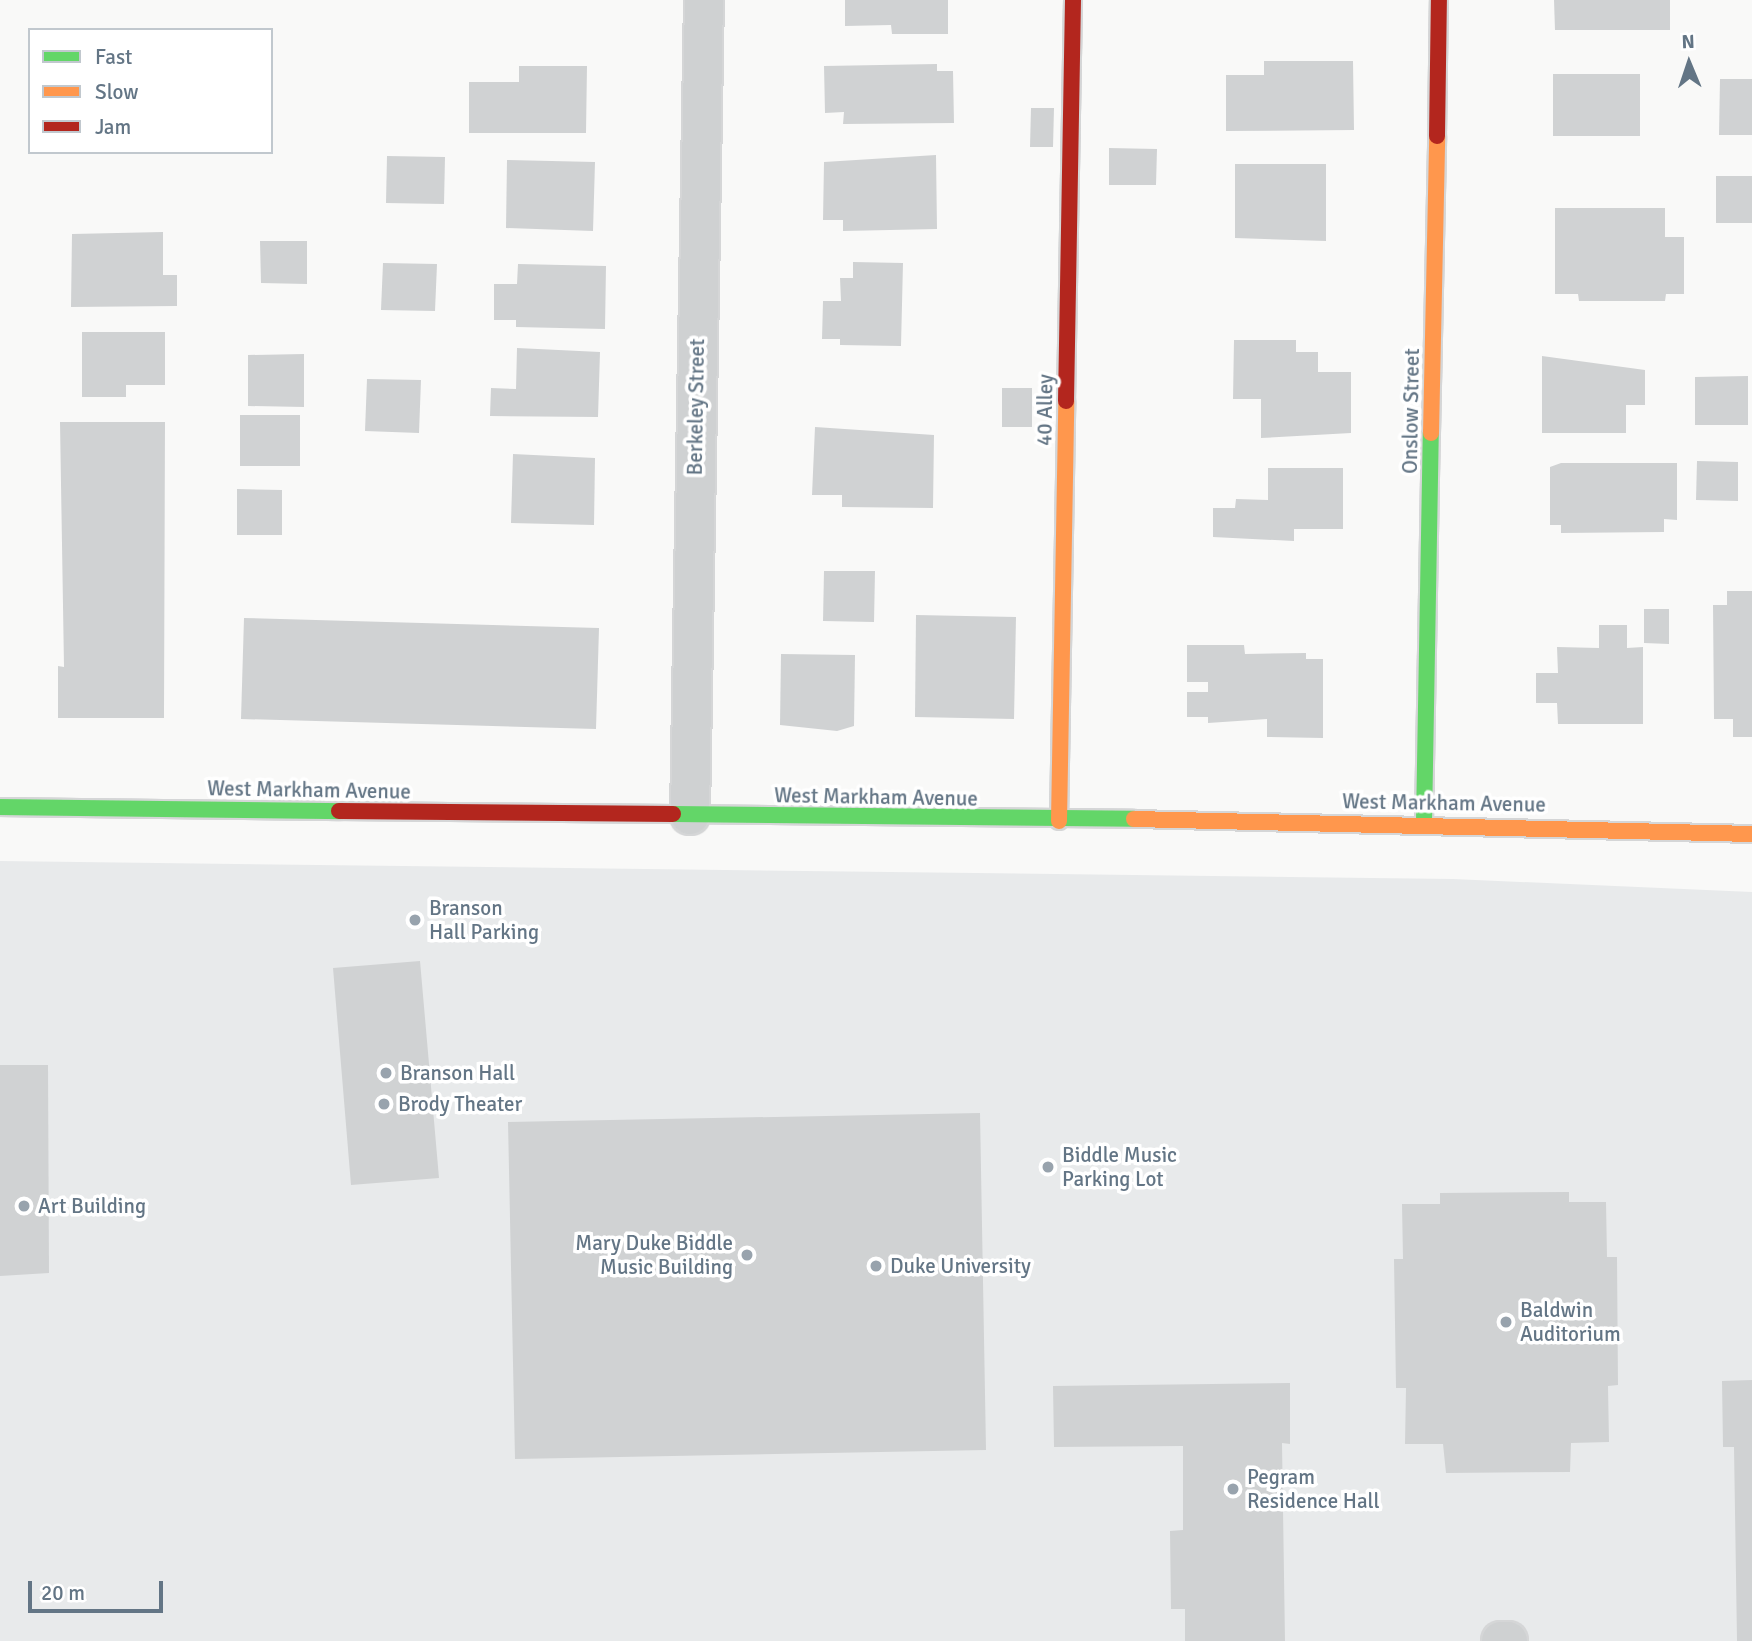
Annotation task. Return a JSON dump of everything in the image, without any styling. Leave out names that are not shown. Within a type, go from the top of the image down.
[{"type":"street","name":"Berkeley Street","points":[[690,815],[704,0]]},
{"type":"street","name":"40 Alley","points":[[1059,821],[1073,0]]},
{"type":"street","name":"Onslow Street","points":[[1424,822],[1439,0]]},
{"type":"street","name":"West Markham Avenue","points":[[0,807],[1059,821],[1424,822],[1752,834]]},
{"type":"street","points":[[1501,1641],[1508,1641]]},
{"type":"shaded area","name":"Duke University","points":[[0,861],[1453,879],[1752,892],[1752,1641],[0,1641]]},
{"type":"building","points":[[845,0],[948,0],[948,34],[892,34],[891,25],[845,26]]},
{"type":"building","points":[[1554,0],[1670,0],[1670,30],[1555,30]]},
{"type":"building","points":[[1264,61],[1353,61],[1354,130],[1226,131],[1226,75],[1264,75]]},
{"type":"building","points":[[937,64],[937,71],[953,71],[954,123],[843,124],[844,112],[825,113],[824,66]]},
{"type":"building","points":[[519,66],[587,66],[586,133],[469,133],[469,82],[519,82]]},
{"type":"building","points":[[1553,74],[1640,74],[1640,136],[1553,136]]},
{"type":"building","points":[[1720,79],[1752,79],[1752,135],[1719,135]]},
{"type":"building","points":[[1031,108],[1054,108],[1053,147],[1030,147]]},
{"type":"building","points":[[1109,148],[1157,149],[1156,185],[1109,185]]},
{"type":"building","points":[[936,155],[937,229],[843,231],[843,220],[823,220],[824,162]]},
{"type":"building","points":[[387,156],[445,157],[444,204],[386,203]]},
{"type":"building","points":[[507,160],[595,162],[593,231],[506,228]]},
{"type":"building","points":[[1235,164],[1326,164],[1326,241],[1235,238]]},
{"type":"building","points":[[1716,176],[1752,176],[1752,223],[1716,223]]},
{"type":"building","points":[[1555,208],[1665,208],[1665,237],[1684,237],[1684,294],[1666,294],[1665,301],[1579,301],[1578,294],[1555,294]]},
{"type":"building","points":[[163,232],[163,275],[177,275],[177,306],[71,307],[72,234]]},
{"type":"building","points":[[260,241],[307,241],[307,284],[261,283]]},
{"type":"building","points":[[853,262],[903,263],[901,346],[840,345],[840,339],[822,339],[823,301],[841,301],[840,278],[853,278]]},
{"type":"building","points":[[383,263],[437,264],[435,311],[381,310]]},
{"type":"building","points":[[518,264],[606,266],[605,329],[516,327],[516,320],[494,320],[494,284],[517,284]]},
{"type":"building","points":[[82,332],[165,332],[165,385],[126,385],[126,397],[82,397]]},
{"type":"building","points":[[1234,340],[1296,340],[1296,352],[1318,352],[1318,372],[1351,372],[1351,433],[1261,438],[1261,399],[1233,399]]},
{"type":"building","points":[[517,348],[600,352],[598,417],[490,416],[491,388],[516,389]]},
{"type":"building","points":[[304,354],[304,407],[248,406],[248,355]]},
{"type":"building","points":[[1542,356],[1645,370],[1645,405],[1626,405],[1626,433],[1542,433]]},
{"type":"building","points":[[1748,376],[1748,425],[1695,425],[1695,377]]},
{"type":"building","points":[[367,379],[421,380],[419,433],[365,431]]},
{"type":"building","points":[[1002,388],[1032,388],[1032,427],[1002,427]]},
{"type":"building","points":[[240,415],[300,415],[300,466],[240,466]]},
{"type":"building","points":[[60,422],[165,422],[164,718],[58,718],[58,666],[64,667]]},
{"type":"building","points":[[815,427],[934,435],[933,508],[842,507],[842,495],[812,495]]},
{"type":"building","points":[[513,454],[595,458],[594,525],[511,523]]},
{"type":"building","points":[[1697,461],[1738,462],[1738,501],[1696,500]]},
{"type":"building","points":[[1561,463],[1677,463],[1677,520],[1664,519],[1664,532],[1561,533],[1561,525],[1550,525],[1550,467]]},
{"type":"building","points":[[1268,468],[1343,468],[1343,529],[1294,529],[1294,541],[1213,537],[1213,508],[1235,508],[1236,499],[1268,500]]},
{"type":"building","points":[[237,489],[282,490],[282,535],[237,535]]},
{"type":"building","points":[[824,571],[875,571],[874,622],[823,621]]},
{"type":"building","points":[[1727,591],[1752,591],[1752,737],[1733,737],[1733,719],[1714,719],[1713,605],[1727,605]]},
{"type":"building","points":[[1644,609],[1669,609],[1669,644],[1644,643]]},
{"type":"building","points":[[916,615],[1016,617],[1014,719],[915,717]]},
{"type":"building","points":[[244,618],[599,628],[596,729],[241,719]]},
{"type":"building","points":[[1599,625],[1627,625],[1627,648],[1643,647],[1643,724],[1558,724],[1557,703],[1536,703],[1536,673],[1558,673],[1557,647],[1599,648]]},
{"type":"building","points":[[1187,645],[1244,645],[1245,654],[1306,653],[1306,659],[1323,659],[1323,738],[1267,737],[1267,719],[1208,723],[1208,717],[1187,717],[1187,692],[1208,692],[1208,682],[1187,682]]},
{"type":"building","points":[[781,654],[855,655],[854,726],[837,731],[780,725]]},
{"type":"building","name":"Branson Hall","points":[[420,961],[439,1178],[351,1185],[333,968]]},
{"type":"building","name":"Art Building","points":[[0,1065],[48,1065],[49,1273],[0,1276]]},
{"type":"building","name":"Mary Duke Biddle Music Building","points":[[980,1113],[986,1450],[515,1459],[508,1122]]},
{"type":"building","name":"Baldwin Auditorium","points":[[1569,1192],[1569,1202],[1606,1202],[1607,1257],[1617,1257],[1618,1385],[1608,1386],[1609,1442],[1571,1443],[1570,1472],[1446,1473],[1443,1444],[1405,1444],[1406,1388],[1396,1388],[1394,1259],[1403,1259],[1402,1204],[1440,1204],[1440,1193]]},
{"type":"building","points":[[1752,1380],[1752,1641],[1737,1641],[1734,1447],[1723,1447],[1722,1381]]},
{"type":"building","name":"Pegram Residence Hall","points":[[1290,1383],[1290,1444],[1282,1443],[1285,1641],[1185,1641],[1185,1609],[1171,1609],[1170,1531],[1183,1530],[1183,1446],[1054,1447],[1053,1386]]},
{"type":"traffic: fast","points":[[1424,822],[1431,433]]},
{"type":"traffic: fast","points":[[0,807],[339,811]]},
{"type":"traffic: fast","points":[[673,814],[1134,819]]},
{"type":"traffic: slow","points":[[1431,433],[1437,136]]},
{"type":"traffic: slow","points":[[1059,821],[1066,401]]},
{"type":"traffic: slow","points":[[1134,819],[1752,834]]},
{"type":"traffic: jam","points":[[1066,401],[1073,0]]},
{"type":"traffic: jam","points":[[1437,136],[1439,0]]},
{"type":"traffic: jam","points":[[339,811],[673,814]]},
{"type":"place","name":"Branson Hall Parking","points":[[415,920]]},
{"type":"place","name":"Branson Hall","points":[[386,1073]]},
{"type":"place","name":"Brody Theater","points":[[384,1104]]},
{"type":"place","name":"Biddle Music Parking Lot","points":[[1048,1167]]},
{"type":"place","name":"Art Building","points":[[24,1206]]},
{"type":"place","name":"Mary Duke Biddle Music Building","points":[[747,1255]]},
{"type":"place","name":"Duke University","points":[[876,1266]]},
{"type":"place","name":"Baldwin Auditorium","points":[[1506,1322]]},
{"type":"place","name":"Pegram Residence Hall","points":[[1233,1489]]}]
